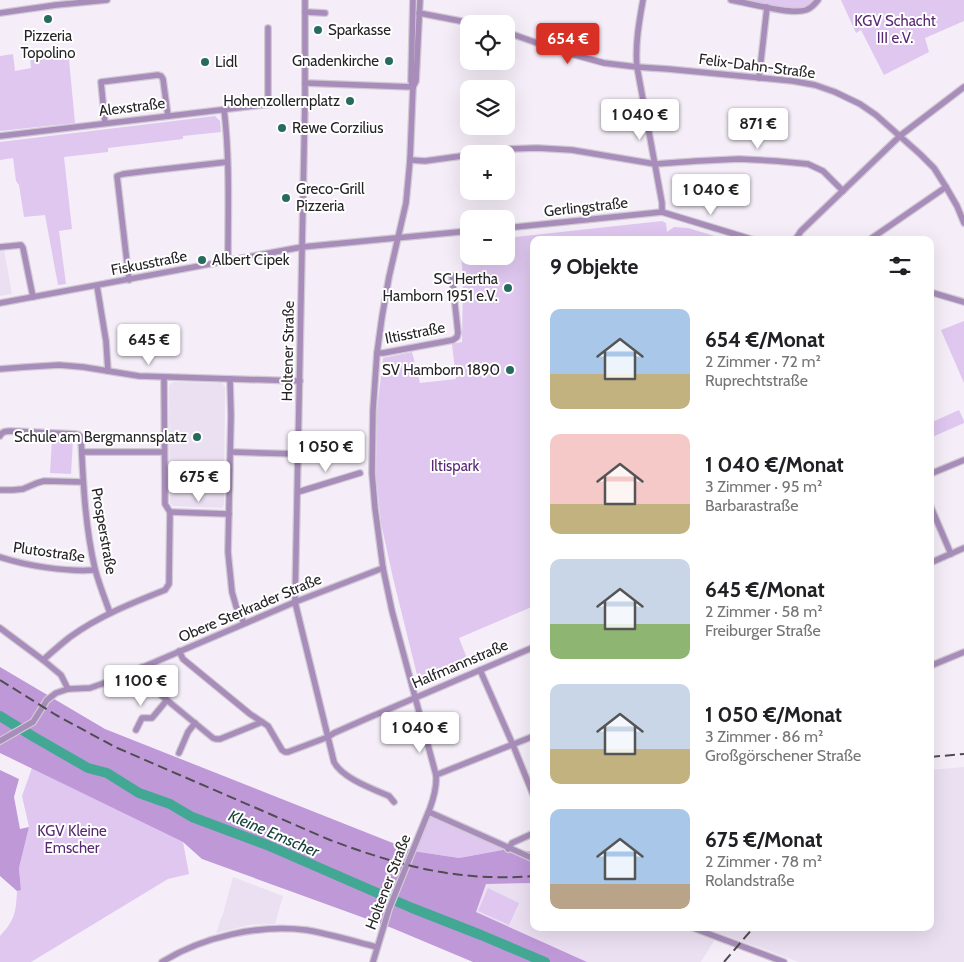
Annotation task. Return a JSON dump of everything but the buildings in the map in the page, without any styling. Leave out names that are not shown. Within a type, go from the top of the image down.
[{"type":"street","points":[[0,13],[59,2],[108,0]]},
{"type":"street","name":"Holtener Straße","points":[[305,0],[305,100],[295,602],[334,762],[340,771],[389,796],[394,802]]},
{"type":"street","points":[[413,0],[411,80],[414,87]]},
{"type":"street","points":[[420,0],[416,81],[414,87],[406,203],[382,316],[373,410],[372,470],[383,568],[392,612],[436,775],[530,738]]},
{"type":"street","points":[[644,0],[639,21],[636,57],[662,212]]},
{"type":"street","points":[[731,0],[800,11],[808,10],[818,0]]},
{"type":"street","points":[[759,78],[767,7]]},
{"type":"street","points":[[305,12],[325,13]]},
{"type":"street","points":[[419,14],[460,21]]},
{"type":"street","points":[[268,28],[268,104]]},
{"type":"street","name":"Felix-Dahn-Straße","points":[[515,35],[581,58],[604,63],[793,81],[815,85],[835,92],[860,104],[876,115],[901,135],[934,168],[957,206],[964,222]]},
{"type":"street","points":[[105,123],[101,82],[158,75],[163,79],[168,116]]},
{"type":"street","points":[[305,83],[414,87]]},
{"type":"street","points":[[798,236],[801,231],[901,135],[964,87]]},
{"type":"street","name":"Alexstraße","points":[[0,136],[305,100]]},
{"type":"street","points":[[224,109],[227,128],[229,194],[228,261]]},
{"type":"street","points":[[515,149],[551,148],[572,150],[655,164],[739,159],[808,164],[823,171],[843,191]]},
{"type":"street","points":[[410,160],[425,161],[460,156]]},
{"type":"street","points":[[129,280],[117,176],[147,170],[228,162]]},
{"type":"street","points":[[875,236],[946,187]]},
{"type":"street","name":"Gerlingstraße","points":[[515,227],[662,212],[741,236]]},
{"type":"street","points":[[302,247],[460,232]]},
{"type":"street","points":[[0,247],[21,245],[23,248],[33,297]]},
{"type":"street","name":"Fiskusstraße","points":[[0,303],[302,247]]},
{"type":"street","name":"Iltisstraße","points":[[377,353],[453,340],[457,337],[452,276]]},
{"type":"street","points":[[97,286],[106,341],[108,371]]},
{"type":"street","points":[[934,293],[964,302]]},
{"type":"street","points":[[0,369],[26,366],[59,366],[83,367],[164,378],[300,381]]},
{"type":"street","points":[[43,660],[70,638],[110,613],[168,588],[170,512],[164,504],[164,378]]},
{"type":"street","points":[[230,378],[231,452],[228,552],[236,606],[244,623]]},
{"type":"street","points":[[0,436],[5,431],[75,434],[81,437],[82,452],[164,452]]},
{"type":"street","name":"Prosperstraße","points":[[82,452],[88,526],[96,570],[110,613]]},
{"type":"street","points":[[231,452],[298,454]]},
{"type":"street","points":[[934,472],[964,460]]},
{"type":"street","points":[[298,492],[360,474]]},
{"type":"street","points":[[0,490],[23,489],[44,481],[83,482]]},
{"type":"street","points":[[170,512],[229,514]]},
{"type":"street","points":[[934,514],[951,554]]},
{"type":"street","points":[[934,561],[964,548]]},
{"type":"street","name":"Plutostraße","points":[[0,557],[54,568],[96,570]]},
{"type":"street","name":"Obere Sterkrader Straße","points":[[0,740],[7,738],[33,722],[47,700],[56,693],[68,689],[90,688],[295,602],[383,568]]},
{"type":"street","points":[[0,628],[61,675],[68,689]]},
{"type":"street","name":"Halfmannstraße","points":[[179,651],[184,659],[250,714],[268,726],[282,750],[288,752],[328,738],[334,733],[530,649]]},
{"type":"street","points":[[934,664],[964,652]]},
{"type":"street","points":[[142,667],[151,687],[212,738],[220,739],[262,722]]},
{"type":"street","points":[[480,670],[530,788]]},
{"type":"street","points":[[136,730],[143,717],[152,718],[167,700]]},
{"type":"street","points":[[179,753],[188,732],[195,724]]},
{"type":"street","name":"Holtener Straße","points":[[373,962],[389,909],[436,793],[436,775]]},
{"type":"street","points":[[428,812],[530,857]]},
{"type":"street","points":[[508,849],[512,843],[530,835]]},
{"type":"street","points":[[162,962],[213,939],[254,930],[305,930],[377,947]]},
{"type":"street","points":[[701,931],[784,962]]},
{"type":"shaded area","points":[[0,249],[4,249],[12,294],[0,296]]},
{"type":"shaded area","name":"Schule am Bergmannsplatz","points":[[173,382],[222,383],[225,387],[224,505],[222,508],[173,506],[170,503],[169,386]]},
{"type":"shaded area","points":[[0,667],[105,729],[413,851],[459,858],[508,849],[530,852],[530,883],[486,884],[476,912],[587,962],[473,962],[392,928],[202,859],[183,842],[0,753]]},
{"type":"shaded area","points":[[964,767],[964,962],[799,962],[719,933],[701,962],[587,962],[476,912],[486,884],[530,883],[530,931],[934,931],[934,770]]},
{"type":"shaded area","points":[[0,770],[19,779],[14,797],[20,829],[29,827],[19,868],[21,890],[17,891],[0,876]]},
{"type":"shaded area","points":[[233,877],[283,896],[275,924],[250,925],[216,933]]},
{"type":"green space","points":[[740,0],[815,0],[802,9]]},
{"type":"green space","name":"KGV Schacht III e.V.","points":[[841,0],[964,0],[964,21],[925,38],[929,52],[884,75],[861,30],[856,33]]},
{"type":"green space","points":[[68,49],[75,123],[0,131],[0,56],[13,54],[15,71],[31,68],[30,57],[48,55],[48,50]]},
{"type":"green space","points":[[215,116],[220,121],[221,132],[183,136],[183,139],[108,148],[108,152],[64,157],[72,229],[59,231],[66,284],[58,285],[45,215],[24,217],[13,158],[0,160],[0,142]]},
{"type":"green space","name":"Iltispark","points":[[662,221],[666,223],[667,232],[674,227],[688,228],[715,236],[530,236],[530,608],[459,638],[470,666],[420,687],[381,523],[376,475],[377,410],[383,358],[412,352],[420,383],[456,379],[452,344],[462,342],[462,265],[515,265],[515,237]]},
{"type":"green space","points":[[964,321],[964,383],[941,330]]},
{"type":"green space","points":[[959,410],[964,423],[934,436],[934,421]]},
{"type":"green space","points":[[52,439],[73,440],[71,474],[50,473]]},
{"type":"green space","name":"KGV Kleine Emscher","points":[[32,768],[183,842],[189,874],[168,879],[31,962],[0,962],[0,936],[12,920],[17,891],[21,890],[19,868],[29,827],[22,796]]},
{"type":"green space","points":[[429,812],[508,849],[459,858],[413,851]]},
{"type":"green space","points":[[488,888],[519,903],[509,925],[478,911]]},
{"type":"waterway","name":"Kleine Emscher","points":[[0,716],[88,768],[107,773],[139,793],[170,804],[192,817],[267,845],[412,908],[545,962]]},
{"type":"railway","points":[[0,680],[56,715],[115,747],[330,840],[381,857],[430,870],[480,877],[530,876]]},
{"type":"railway","points":[[934,757],[964,754]]},
{"type":"railway","points":[[724,962],[750,931]]},
{"type":"place","name":"Pizzeria Topolino","points":[[48,19]]},
{"type":"place","name":"Sparkasse","points":[[318,30]]},
{"type":"place","name":"Gnadenkirche","points":[[389,61]]},
{"type":"place","name":"Lidl","points":[[205,62]]},
{"type":"place","name":"Hohenzollernplatz","points":[[350,101]]},
{"type":"place","name":"Rewe Corzilius","points":[[282,128]]},
{"type":"place","name":"Greco-Grill Pizzeria","points":[[286,198]]},
{"type":"place","name":"Albert Cipek","points":[[202,260]]},
{"type":"place","name":"SC Hertha Hamborn 1951 e.V.","points":[[508,288]]},
{"type":"place","name":"SV Hamborn 1890","points":[[510,370]]},
{"type":"place","name":"Schule am Bergmannsplatz","points":[[197,437]]}]
